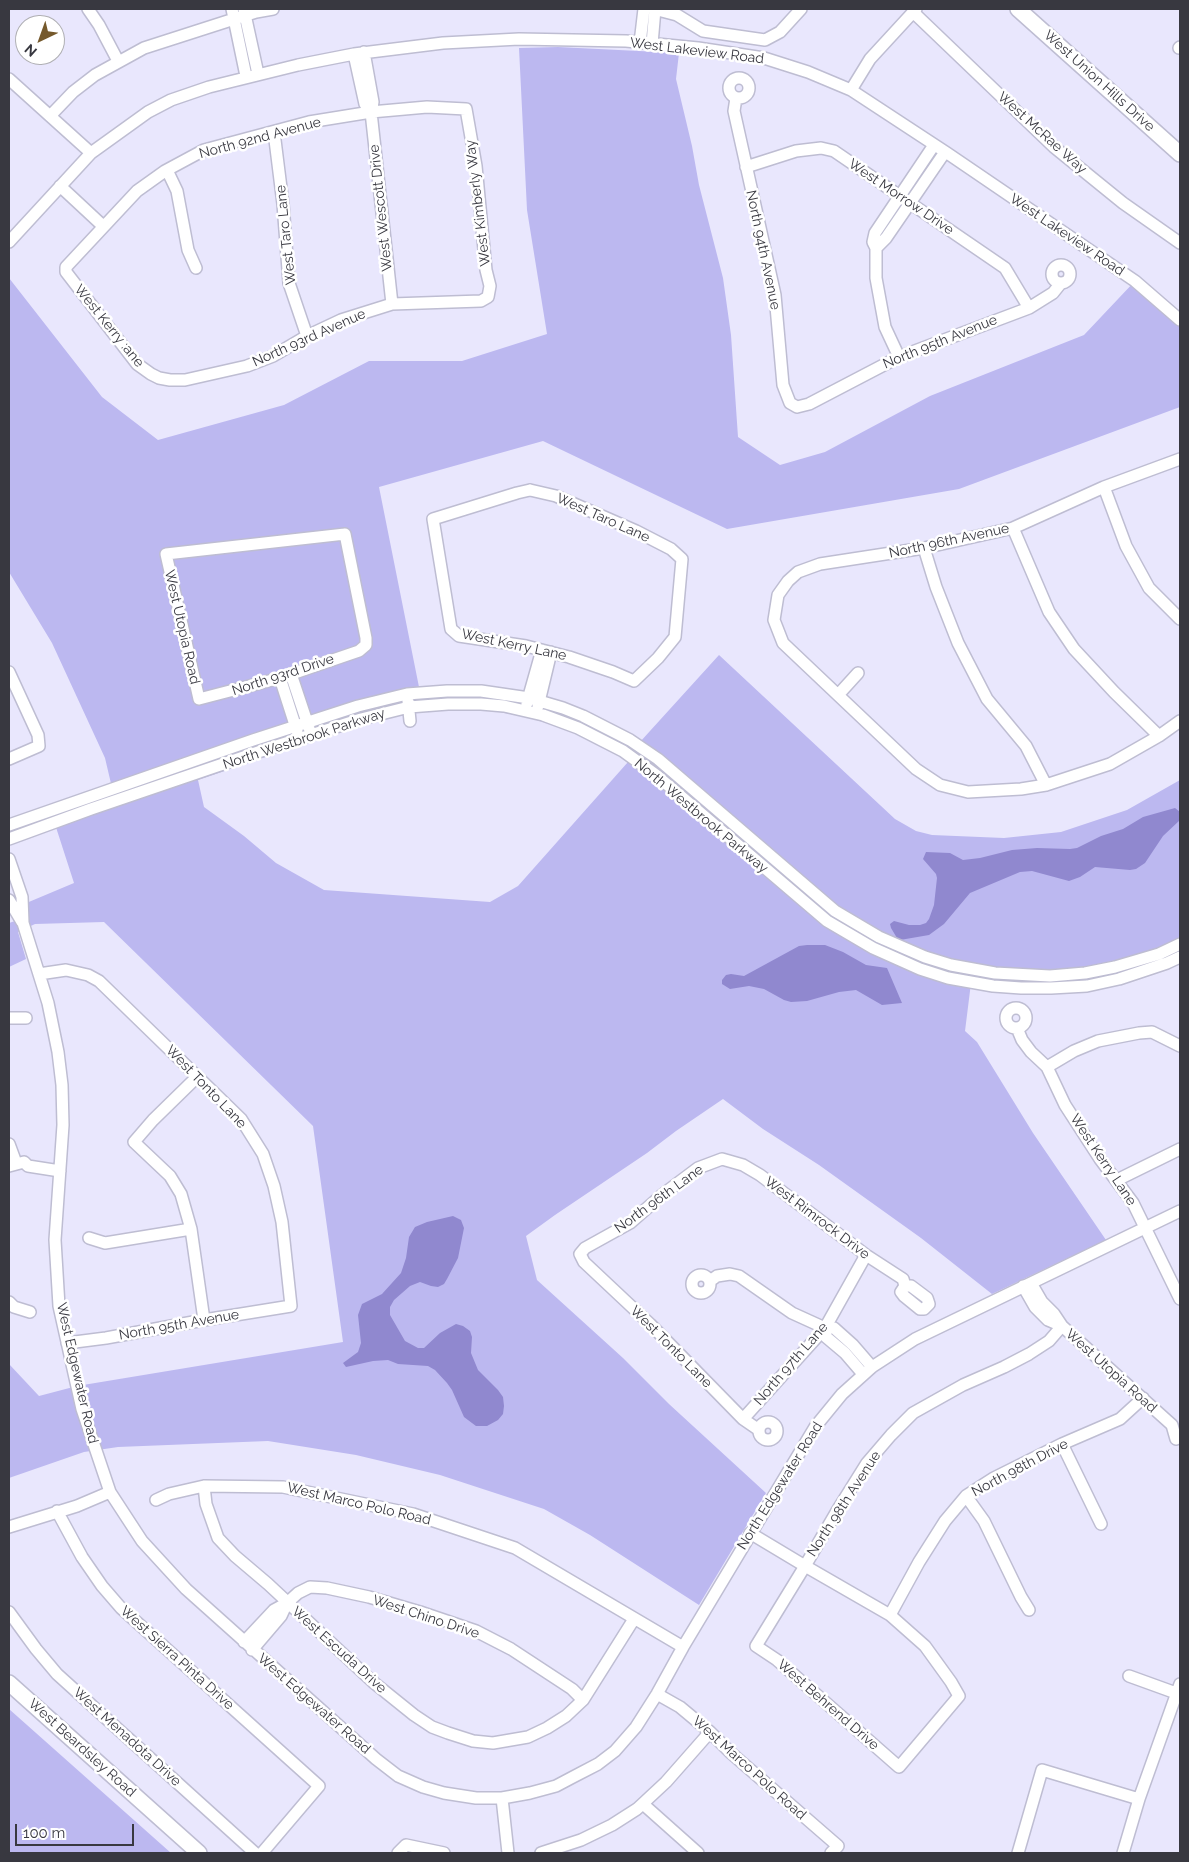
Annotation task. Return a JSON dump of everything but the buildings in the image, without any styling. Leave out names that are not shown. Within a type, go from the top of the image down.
[{"type":"main road","name":"West Union Hills Drive","points":[[1018,9],[1180,154]]},
{"type":"main road","name":"West Beardsley Road","points":[[9,1683],[199,1853]]},
{"type":"street","points":[[88,9],[99,25],[118,61]]},
{"type":"street","points":[[50,116],[73,92],[96,74],[144,48],[233,14],[273,9]]},
{"type":"street","points":[[644,9],[646,43]]},
{"type":"street","points":[[646,43],[655,9],[677,15],[703,31],[765,40],[780,32],[801,9]]},
{"type":"street","points":[[851,90],[870,59],[915,10]]},
{"type":"street","name":"West McRae Way","points":[[915,10],[1054,147],[1123,203],[1180,243]]},
{"type":"street","points":[[245,12],[258,74]]},
{"type":"street","points":[[233,14],[246,76]]},
{"type":"street","name":"West Lakeview Road","points":[[9,242],[91,154],[135,120],[171,100],[246,76],[360,53],[443,43],[519,39],[586,39],[698,48],[764,58],[808,72],[851,90],[946,152],[1135,281],[1178,314]]},
{"type":"street","name":"West Wescott Drive","points":[[360,53],[365,104],[371,112],[392,304]]},
{"type":"street","points":[[9,79],[91,154]]},
{"type":"street","name":"North 94th Avenue","points":[[736,98],[734,111],[775,294],[783,385],[790,403]]},
{"type":"street","name":"North 92nd Avenue","points":[[66,267],[137,191],[167,170],[204,150],[309,122],[371,112],[427,107],[466,108]]},
{"type":"street","name":"West Kimberly Way","points":[[466,108],[476,166],[486,270],[490,286],[488,297]]},
{"type":"street","name":"West Taro Lane","points":[[274,132],[283,204],[289,283],[307,336]]},
{"type":"street","points":[[899,356],[884,327],[876,278],[876,248],[873,242],[875,233],[934,145]]},
{"type":"street","name":"West Morrow Drive","points":[[746,167],[796,151],[821,148],[834,151],[1006,268],[1028,308]]},
{"type":"street","points":[[876,248],[886,238],[946,152]]},
{"type":"street","points":[[167,170],[177,192],[188,250],[196,268]]},
{"type":"street","points":[[60,186],[103,226]]},
{"type":"street","name":"West Kerry :ane","points":[[66,267],[69,277],[138,364],[159,378]]},
{"type":"street","name":"North 95th Avenue","points":[[790,403],[797,407],[809,404],[899,356],[1028,308],[1053,293],[1061,283]]},
{"type":"street","name":"North 93rd Avenue","points":[[159,378],[185,380],[247,366],[273,356],[307,336],[341,320],[392,304],[482,301],[488,297]]},
{"type":"street","name":"North 96th Avenue","points":[[838,695],[783,643],[774,620],[778,596],[788,581],[798,572],[820,564],[924,548],[1013,528],[1104,487],[1180,459]]},
{"type":"street","points":[[1104,487],[1126,546],[1149,588],[1180,619]]},
{"type":"street","name":"West Taro Lane","points":[[451,629],[433,519],[517,492],[530,490],[556,496],[636,531],[671,549],[682,559],[675,637],[658,658],[634,681]]},
{"type":"street","points":[[1013,528],[1049,612],[1074,649],[1159,736]]},
{"type":"street","name":"West Utopia Road","points":[[199,699],[166,554],[345,534],[366,645]]},
{"type":"street","points":[[924,548],[936,586],[958,643],[987,699],[1026,746],[1046,785]]},
{"type":"street","name":"West Kerry Lane","points":[[451,629],[459,636],[547,651],[613,672],[634,681]]},
{"type":"street","name":"North 93rd Drive","points":[[199,699],[280,678],[359,651],[366,645]]},
{"type":"street","points":[[531,711],[547,651]]},
{"type":"street","points":[[9,672],[38,735],[39,746],[9,759]]},
{"type":"street","points":[[858,673],[838,695],[916,769],[940,785],[968,792],[1022,789],[1046,785],[1110,764],[1159,736],[1180,720]]},
{"type":"street","points":[[291,674],[311,734]]},
{"type":"street","points":[[280,678],[299,738]]},
{"type":"street","name":"North Westbrook Parkway","points":[[9,824],[295,725],[358,706],[407,694],[481,691],[534,699],[583,716],[630,740],[658,759],[834,911],[856,925],[898,946],[951,965],[1022,976],[1085,973],[1133,962],[1180,944]]},
{"type":"street","points":[[407,694],[410,721]]},
{"type":"street","name":"North Westbrook Parkway","points":[[9,839],[299,738],[361,719],[409,707],[481,704],[531,711],[578,728],[623,751],[656,775],[827,921],[850,936],[893,958],[948,978],[993,986],[1021,988],[1087,986],[1138,973],[1180,957]]},
{"type":"street","points":[[623,751],[630,740]]},
{"type":"street","points":[[684,800],[693,790]]},
{"type":"street","points":[[761,866],[770,856]]},
{"type":"street","name":"West Edgewater Road","points":[[9,859],[22,897],[23,923]]},
{"type":"street","name":"West Edgewater Road","points":[[9,900],[23,923],[48,1003],[58,1052],[62,1093],[61,1167],[55,1231],[59,1306],[82,1409],[110,1492],[142,1541],[186,1589],[369,1753],[398,1776],[423,1787],[444,1793],[476,1798],[502,1798]]},
{"type":"street","name":"West Tonto Lane","points":[[39,974],[66,970],[88,975],[99,982],[241,1119],[263,1154],[274,1186],[282,1222],[291,1306]]},
{"type":"street","points":[[9,1018],[26,1018]]},
{"type":"street","name":"West Kerry Lane","points":[[1017,1028],[1022,1040],[1031,1052],[1047,1067],[1065,1104],[1100,1159],[1133,1203],[1146,1227],[1150,1239],[1175,1276],[1180,1299]]},
{"type":"street","points":[[1047,1067],[1074,1051],[1098,1041],[1139,1033],[1152,1032],[1180,1046]]},
{"type":"street","points":[[197,1076],[134,1142],[170,1176],[181,1194],[191,1229],[204,1320]]},
{"type":"street","points":[[9,1144],[19,1164],[61,1167]]},
{"type":"street","points":[[1117,1180],[1180,1149]]},
{"type":"street","name":"West Rimrock Drive","points":[[722,1159],[743,1165],[760,1175],[866,1255],[903,1279],[905,1286]]},
{"type":"street","name":"North 96th Lane","points":[[584,1262],[580,1254],[585,1248],[630,1223],[662,1195],[698,1168],[722,1159]]},
{"type":"street","name":"North Edgewater Road","points":[[502,1798],[530,1794],[556,1786],[598,1764],[615,1751],[625,1740],[657,1694],[682,1647],[815,1427],[842,1394],[863,1374],[915,1339],[1180,1211]]},
{"type":"street","points":[[89,1238],[105,1243],[191,1229]]},
{"type":"street","name":"North 97th Lane","points":[[744,1419],[825,1328],[866,1255]]},
{"type":"street","name":"West Tonto Lane","points":[[584,1262],[650,1324],[744,1419],[759,1430]]},
{"type":"street","points":[[710,1280],[717,1276],[730,1274],[739,1276],[792,1313],[825,1328],[834,1328],[872,1367]]},
{"type":"street","name":"West Utopia Road","points":[[1027,1285],[1031,1301],[1043,1315],[1048,1320],[1062,1326],[1172,1425],[1176,1439]]},
{"type":"street","points":[[9,1302],[14,1307],[30,1312]]},
{"type":"street","name":"North 95th Avenue","points":[[67,1344],[291,1306]]},
{"type":"street","name":"North 98th Avenue","points":[[756,1646],[867,1463],[891,1435],[913,1413],[964,1384],[1029,1354],[1049,1341],[1062,1326]]},
{"type":"street","points":[[825,1328],[826,1337],[845,1353],[863,1374]]},
{"type":"street","name":"North 98th Drive","points":[[890,1615],[945,1521],[966,1496],[994,1478],[1062,1444],[1120,1419],[1143,1398]]},
{"type":"street","points":[[1062,1444],[1101,1524]]},
{"type":"street","name":"West Marco Polo Road","points":[[156,1500],[169,1494],[204,1486],[283,1487],[413,1514],[515,1548],[682,1647]]},
{"type":"street","name":"West Escuda Drive","points":[[204,1486],[206,1504],[218,1538],[373,1682],[414,1715],[432,1727],[472,1741],[493,1743],[528,1737],[566,1716],[583,1700],[634,1619]]},
{"type":"street","points":[[9,1527],[77,1506],[110,1492]]},
{"type":"street","points":[[966,1496],[984,1521],[1028,1610]]},
{"type":"street","name":"West Sierra Pinta Drive","points":[[58,1511],[82,1557],[102,1586],[121,1608],[319,1786],[262,1853]]},
{"type":"street","points":[[750,1533],[890,1615]]},
{"type":"street","name":"West Chino Drive","points":[[287,1603],[298,1593],[310,1587],[327,1588],[369,1597],[420,1612],[476,1631],[511,1649],[572,1689],[583,1700]]},
{"type":"street","points":[[248,1646],[281,1616],[287,1603]]},
{"type":"street","name":"West Menadota Drive","points":[[9,1612],[57,1674],[255,1853]]},
{"type":"street","name":"West Behrend Drive","points":[[756,1646],[777,1660],[899,1767],[959,1696],[925,1646],[890,1615]]},
{"type":"street","points":[[1123,1853],[1139,1800],[1178,1688],[1129,1676]]},
{"type":"street","name":"West Marco Polo Road","points":[[657,1694],[680,1707],[710,1732],[834,1850]]},
{"type":"street","points":[[541,1853],[582,1840],[612,1825],[643,1804],[666,1782],[710,1732]]},
{"type":"street","points":[[1018,1853],[1042,1770],[1139,1800]]},
{"type":"street","points":[[502,1798],[508,1853]]},
{"type":"street","points":[[643,1804],[698,1853]]},
{"type":"street","points":[[402,1849],[444,1853]]},
{"type":"shaded area","points":[[558,47],[679,53],[676,79],[699,185],[723,278],[731,335],[738,437],[780,465],[825,452],[930,396],[1084,335],[1135,281],[1180,320],[1180,407],[959,489],[727,529],[543,441],[379,487],[419,687],[469,686],[504,688],[571,707],[640,742],[719,655],[895,819],[916,831],[932,835],[1004,838],[1061,832],[1127,810],[1180,780],[1180,948],[1163,956],[1102,976],[1012,982],[972,975],[965,1031],[977,1042],[1033,1133],[1106,1240],[992,1294],[921,1238],[819,1165],[763,1129],[723,1099],[526,1236],[537,1280],[766,1493],[699,1605],[590,1535],[544,1509],[440,1475],[356,1455],[268,1441],[118,1447],[84,1452],[9,1478],[9,1364],[39,1396],[77,1386],[343,1342],[313,1126],[104,922],[35,924],[18,932],[26,959],[9,967],[9,923],[27,917],[24,904],[74,883],[53,818],[113,792],[105,758],[52,643],[9,572],[9,278],[102,397],[158,440],[284,405],[369,361],[462,361],[547,334],[527,210],[519,48]],"holes":[[[421,710],[488,710],[527,717],[565,729],[601,743],[628,762],[518,886],[490,902],[324,890],[276,863],[244,836],[204,807],[198,780],[371,721]]]},
{"type":"shaded area","points":[[1175,808],[1180,812],[1180,820],[1163,836],[1145,863],[1136,869],[1095,867],[1080,877],[1069,881],[1032,871],[1020,872],[970,893],[944,924],[929,935],[900,940],[891,928],[890,924],[894,921],[909,925],[920,925],[926,923],[929,919],[934,905],[937,878],[936,874],[923,859],[926,852],[950,853],[963,860],[1012,850],[1077,848],[1101,836],[1123,829],[1143,817]]},
{"type":"shaded area","points":[[825,945],[843,952],[866,965],[887,968],[902,1003],[882,1005],[856,990],[839,992],[807,1001],[791,1002],[764,989],[749,986],[730,989],[722,984],[722,980],[726,975],[744,976],[799,946]]},
{"type":"shaded area","points":[[453,1216],[461,1220],[464,1228],[458,1258],[444,1284],[438,1287],[420,1282],[410,1286],[394,1300],[390,1307],[390,1315],[405,1341],[418,1348],[424,1348],[440,1333],[456,1324],[470,1331],[472,1337],[471,1353],[478,1370],[503,1397],[503,1414],[498,1420],[487,1426],[476,1426],[464,1417],[452,1390],[435,1370],[428,1366],[398,1364],[388,1360],[346,1367],[343,1363],[358,1352],[361,1343],[358,1315],[362,1304],[382,1294],[401,1273],[406,1258],[409,1237],[415,1227]]},
{"type":"shaded area","points":[[9,1709],[171,1853],[9,1853]]}]
